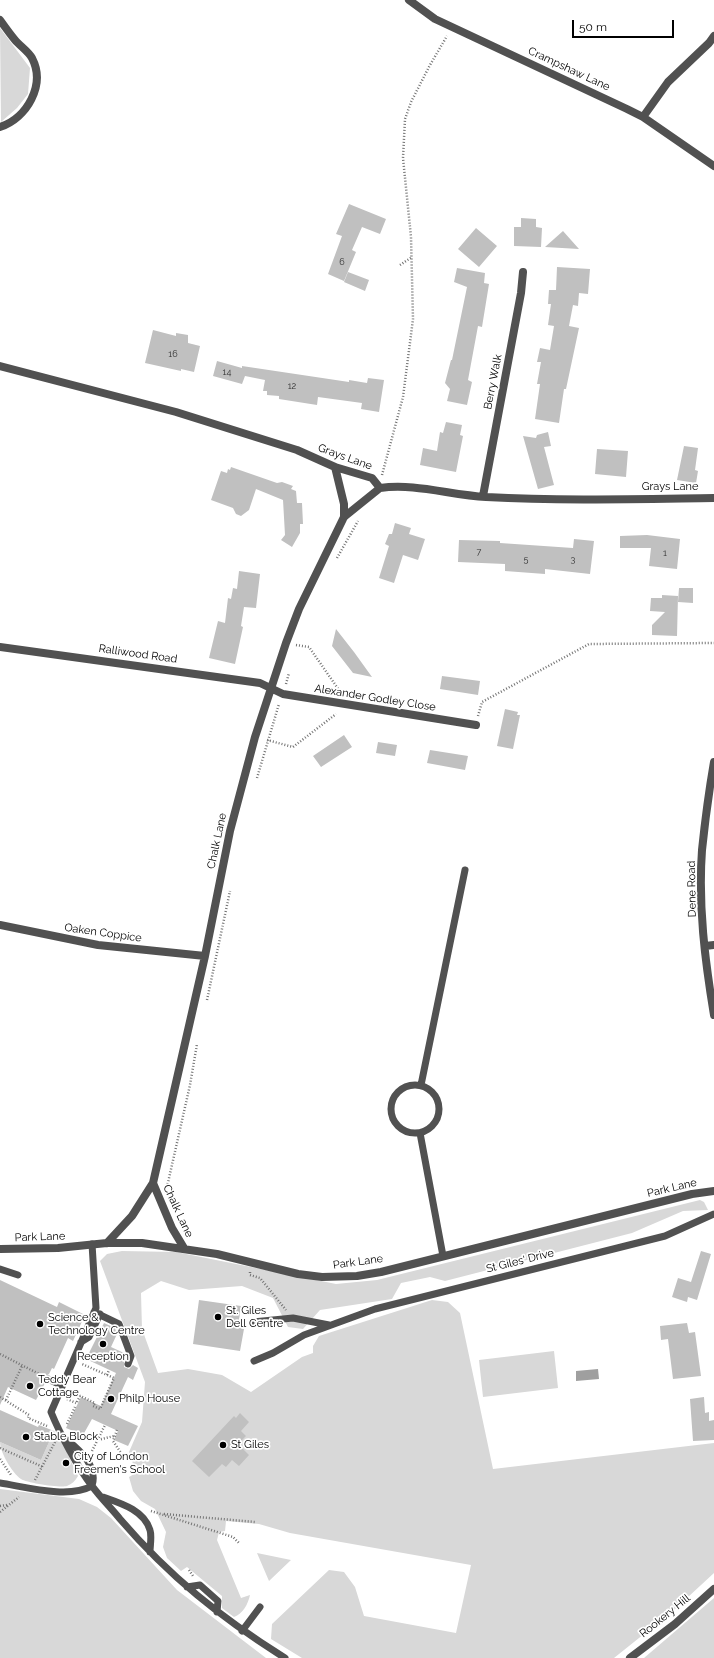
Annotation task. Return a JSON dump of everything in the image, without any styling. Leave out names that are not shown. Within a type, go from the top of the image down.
[{"type":"street","name":"Crampshaw Lane","points":[[409,0],[435,19],[643,117],[714,166]]},
{"type":"street","points":[[0,20],[15,40],[31,57],[37,71],[35,88],[30,102],[15,119],[0,127]]},
{"type":"street","points":[[643,117],[668,82],[709,43],[714,36]]},
{"type":"street","name":"Berry Walk","points":[[483,496],[521,293],[523,272]]},
{"type":"street","name":"Grays Lane","points":[[0,366],[176,412],[296,450],[335,466],[372,478],[380,488],[396,485],[483,496],[536,499],[714,498]]},
{"type":"street","points":[[335,466],[344,504],[344,517]]},
{"type":"street","name":"Chalk Lane","points":[[107,1243],[132,1216],[153,1183],[205,956],[230,831],[255,737],[286,642],[299,609],[344,517],[380,488]]},
{"type":"street","name":"Ralliwood Road","points":[[0,647],[260,682],[272,687]]},
{"type":"street","name":"Alexander Godley Close","points":[[272,687],[283,694],[476,725]]},
{"type":"street","name":"Dene Road","points":[[714,762],[702,851],[705,946],[714,1015]]},
{"type":"street","name":"Oaken Coppice","points":[[0,925],[98,945],[205,956]]},
{"type":"street","points":[[705,946],[714,945]]},
{"type":"street","name":"Chalk Lane","points":[[153,1183],[172,1228],[184,1248]]},
{"type":"street","name":"Park Lane","points":[[0,1249],[58,1248],[107,1243],[142,1243],[217,1254],[298,1274],[322,1277],[358,1276],[692,1194],[714,1191]]},
{"type":"street","name":"Rookery Hill","points":[[630,1658],[675,1624],[714,1589]]},
{"type":"lane","points":[[422,1085],[465,870]]},
{"type":"lane","points":[[411,1085],[422,1085],[431,1090],[438,1098],[440,1110],[437,1120],[430,1129],[420,1133],[409,1132],[399,1127],[393,1118],[391,1108],[394,1097],[401,1089],[411,1085]]},
{"type":"lane","points":[[420,1133],[443,1256]]},
{"type":"lane","name":"St Giles' Drive","points":[[254,1361],[273,1353],[304,1335],[375,1309],[665,1236],[714,1214]]},
{"type":"lane","points":[[92,1244],[96,1311],[61,1385],[51,1412],[64,1438],[92,1486],[150,1552],[187,1587],[217,1612],[242,1631],[285,1658]]},
{"type":"lane","points":[[0,1269],[18,1275]]},
{"type":"lane","points":[[96,1311],[119,1324],[131,1356],[128,1364]]},
{"type":"lane","points":[[253,1322],[293,1318],[329,1325]]},
{"type":"lane","points":[[48,1378],[61,1385]]},
{"type":"lane","points":[[0,1483],[68,1492],[84,1490],[92,1486]]},
{"type":"lane","points":[[101,1496],[130,1507],[144,1520],[151,1531],[150,1552]]},
{"type":"lane","points":[[242,1631],[260,1607]]},
{"type":"path","points":[[380,488],[383,468],[403,397],[409,360],[413,319],[412,257],[403,158],[405,119],[411,102],[452,27]]},
{"type":"path","points":[[400,265],[412,257]]},
{"type":"path","points":[[335,563],[360,518]]},
{"type":"path","points":[[295,652],[300,638]]},
{"type":"path","points":[[255,737],[294,747],[349,704],[309,647],[286,642]]},
{"type":"path","points":[[476,725],[482,702],[589,644],[714,643]]},
{"type":"path","points":[[256,778],[291,666]]},
{"type":"path","points":[[207,1001],[213,980],[231,888]]},
{"type":"path","points":[[167,1190],[167,1182],[190,1085],[197,1042]]},
{"type":"path","points":[[260,1278],[293,1318]]},
{"type":"path","points":[[0,1354],[48,1378]]},
{"type":"path","points":[[64,1430],[80,1396],[95,1403],[93,1406],[100,1409],[114,1378],[84,1364]]},
{"type":"path","points":[[6,1400],[22,1366]]},
{"type":"path","points":[[107,1375],[109,1370]]},
{"type":"path","points":[[0,1397],[29,1415],[28,1418],[52,1428]]},
{"type":"path","points":[[72,1402],[76,1404]]},
{"type":"path","points":[[91,1452],[105,1425]]},
{"type":"path","points":[[117,1430],[112,1441],[121,1453]]},
{"type":"path","points":[[98,1440],[115,1436]]},
{"type":"path","points":[[0,1448],[43,1467]]},
{"type":"path","points":[[0,1459],[11,1475],[13,1485]]},
{"type":"path","points":[[0,1506],[8,1505]]},
{"type":"path","points":[[147,1510],[213,1532],[233,1537],[239,1542]]},
{"type":"path","points":[[158,1513],[255,1522]]},
{"type":"shaded area","points":[[0,28],[30,68],[28,94],[17,108],[1,122]]},
{"type":"shaded area","points":[[700,1200],[704,1202],[708,1210],[683,1211],[632,1233],[445,1281],[430,1277],[401,1283],[392,1299],[320,1310],[303,1329],[288,1327],[273,1298],[242,1286],[189,1290],[161,1281],[141,1293],[142,1329],[158,1373],[188,1369],[222,1375],[251,1392],[302,1357],[313,1353],[313,1346],[319,1336],[432,1300],[448,1302],[460,1313],[493,1469],[714,1443],[714,1573],[674,1610],[614,1658],[302,1658],[271,1639],[272,1624],[329,1570],[344,1572],[355,1587],[364,1616],[456,1633],[471,1565],[290,1533],[259,1524],[226,1521],[225,1531],[219,1532],[217,1540],[241,1598],[250,1595],[245,1608],[240,1614],[234,1617],[222,1608],[222,1596],[187,1567],[181,1571],[167,1558],[163,1547],[166,1532],[155,1509],[141,1501],[133,1491],[129,1477],[136,1473],[129,1452],[142,1422],[145,1382],[100,1261],[107,1254],[122,1251],[176,1252],[336,1284],[377,1280]]},
{"type":"shaded area","points":[[554,1351],[558,1388],[483,1397],[479,1360]]},
{"type":"shaded area","points":[[598,1369],[599,1379],[576,1381],[576,1371]]},
{"type":"shaded area","points":[[54,1431],[61,1440],[78,1476],[77,1478],[67,1486],[51,1486],[24,1481],[14,1472],[7,1462],[0,1442],[41,1460]]},
{"type":"shaded area","points":[[0,1489],[79,1499],[97,1507],[111,1518],[177,1590],[266,1658],[0,1658]]},
{"type":"shaded area","points":[[257,1553],[291,1560],[269,1581]]},
{"type":"shaded area","points":[[714,1598],[714,1658],[644,1658]]},
{"type":"building","points":[[349,204],[386,219],[380,234],[362,227],[352,250],[356,252],[344,281],[328,274],[342,236],[336,234]]},
{"type":"building","points":[[521,218],[536,219],[536,227],[542,228],[541,247],[514,246],[514,227],[521,227]]},
{"type":"building","points":[[476,228],[497,246],[479,267],[458,249]]},
{"type":"building","points":[[563,231],[579,249],[545,247]]},
{"type":"building","points":[[557,267],[590,269],[588,294],[579,293],[578,306],[573,305],[569,326],[579,328],[566,389],[564,389],[559,423],[535,419],[540,384],[537,384],[541,362],[537,362],[540,348],[550,350],[554,326],[548,325],[551,304],[548,304],[549,290],[556,290]]},
{"type":"building","points":[[457,268],[485,273],[484,283],[489,284],[482,327],[478,326],[468,380],[472,382],[467,405],[447,401],[450,389],[445,383],[452,360],[467,287],[454,282]]},
{"type":"building","points":[[348,272],[369,280],[365,291],[344,282]]},
{"type":"building","points":[[153,330],[176,336],[176,333],[188,335],[188,343],[200,346],[194,372],[181,369],[181,371],[145,363]]},
{"type":"building","points":[[217,361],[242,368],[242,366],[349,382],[349,380],[367,383],[368,378],[384,380],[379,412],[361,409],[362,403],[318,397],[317,405],[279,399],[279,396],[267,395],[267,391],[263,391],[265,380],[245,376],[242,384],[213,376]]},
{"type":"building","points":[[446,422],[462,425],[460,435],[463,436],[456,472],[420,465],[423,448],[437,451],[440,432],[443,433]]},
{"type":"building","points":[[548,432],[551,446],[544,447],[554,485],[538,489],[523,436],[536,438],[537,435]]},
{"type":"building","points":[[684,446],[698,448],[695,470],[698,471],[696,483],[677,480]]},
{"type":"building","points":[[597,449],[628,451],[626,477],[595,474]]},
{"type":"building","points":[[231,467],[277,483],[282,482],[293,486],[291,489],[296,491],[297,503],[302,503],[303,524],[300,524],[300,533],[292,547],[281,540],[285,535],[283,500],[256,489],[249,510],[241,516],[236,514],[233,508],[211,500],[221,471],[227,473],[228,469],[230,470]]},
{"type":"building","points":[[395,523],[411,528],[409,534],[425,539],[418,560],[403,555],[394,583],[379,578],[389,546],[385,544],[389,534],[392,534]]},
{"type":"building","points":[[647,535],[680,539],[677,569],[649,566],[651,548],[620,548],[620,536]]},
{"type":"building","points":[[574,539],[594,541],[590,574],[545,569],[545,574],[505,571],[505,564],[458,562],[459,540],[500,541],[500,543],[573,548]]},
{"type":"building","points":[[239,571],[260,574],[256,608],[244,607],[241,626],[243,627],[235,664],[209,658],[218,621],[225,623],[228,598],[231,599],[233,588],[237,589]]},
{"type":"building","points":[[679,588],[693,588],[693,603],[678,602]]},
{"type":"building","points":[[662,595],[678,596],[677,636],[652,635],[652,625],[665,612],[650,611],[651,598],[662,598]]},
{"type":"building","points":[[336,629],[372,677],[353,673],[332,646]]},
{"type":"building","points":[[442,676],[480,681],[478,695],[440,689]]},
{"type":"building","points":[[505,709],[518,712],[517,715],[520,715],[513,749],[497,746]]},
{"type":"building","points":[[344,735],[352,747],[321,767],[313,756]]},
{"type":"building","points":[[378,742],[397,745],[395,756],[376,753]]},
{"type":"building","points":[[430,750],[468,756],[465,770],[427,763]]},
{"type":"building","points":[[701,1251],[711,1254],[697,1300],[688,1297],[687,1302],[672,1297],[678,1278],[691,1282]]},
{"type":"building","name":"Science & Technology Centre","points":[[0,1280],[57,1307],[59,1302],[85,1315],[73,1341],[68,1338],[54,1369],[52,1368],[49,1374],[44,1377],[45,1383],[36,1400],[8,1387],[0,1405]]},
{"type":"building","name":"St. Giles Dell Centre","points":[[199,1300],[241,1306],[238,1327],[244,1329],[240,1351],[193,1344]]},
{"type":"building","name":"Philp House","points":[[104,1323],[115,1328],[117,1334],[111,1347],[124,1353],[124,1367],[129,1369],[133,1365],[138,1368],[133,1380],[128,1377],[111,1414],[138,1426],[128,1446],[114,1440],[118,1431],[92,1419],[83,1435],[66,1428],[81,1397],[101,1406],[116,1373],[86,1359]]},
{"type":"building","points":[[687,1323],[689,1333],[695,1332],[701,1376],[673,1379],[668,1339],[661,1340],[660,1326]]},
{"type":"building","points":[[704,1397],[705,1413],[709,1412],[709,1421],[714,1420],[714,1440],[693,1441],[690,1399]]},
{"type":"building","name":"Stable Block","points":[[0,1410],[38,1427],[39,1425],[54,1431],[41,1460],[0,1442]]},
{"type":"building","name":"St Giles","points":[[240,1413],[249,1422],[241,1431],[246,1436],[238,1444],[249,1455],[239,1466],[232,1460],[226,1467],[222,1464],[209,1477],[192,1461],[234,1416],[236,1418]]},
{"type":"place","name":"St. Giles Dell Centre","points":[[218,1317]]},
{"type":"place","name":"Science & Technology Centre","points":[[40,1324]]},
{"type":"place","name":"Reception","points":[[103,1344]]},
{"type":"place","name":"Teddy Bear Cottage","points":[[30,1386]]},
{"type":"place","name":"Philp House","points":[[111,1399]]},
{"type":"place","name":"Stable Block","points":[[26,1437]]},
{"type":"place","name":"St Giles","points":[[223,1445]]},
{"type":"place","name":"City of London Freemen's School","points":[[66,1463]]}]
